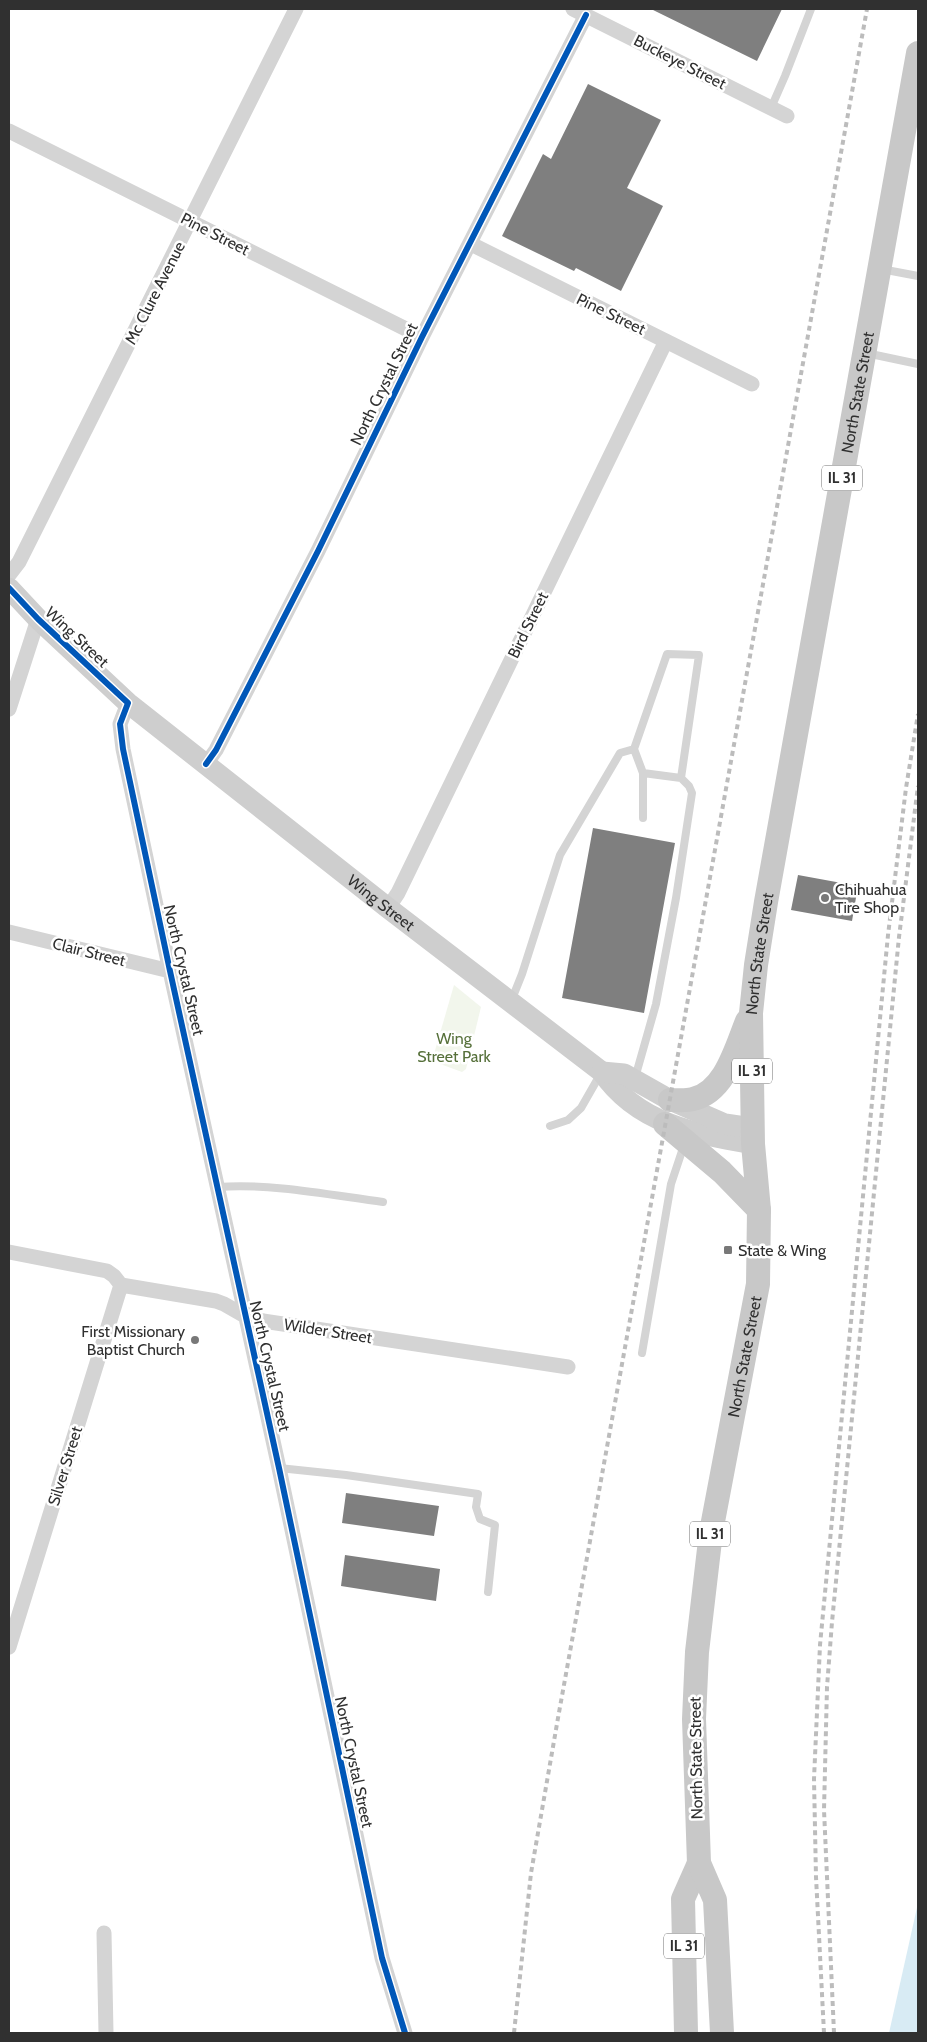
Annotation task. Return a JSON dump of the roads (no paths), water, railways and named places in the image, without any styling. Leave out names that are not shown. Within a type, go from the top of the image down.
[{"type":"main road","name":"North State Street","points":[[722,2033],[715,1900],[699,1863],[694,1719],[697,1652],[711,1532],[758,1284],[760,1210],[752,1136],[751,1013],[766,902],[917,66]]},
{"type":"main road","points":[[670,1100],[693,1100],[717,1084],[726,1070],[751,1013]]},
{"type":"main road","points":[[665,1124],[722,1172],[760,1210]]},
{"type":"main road","name":"North State Street","points":[[686,2033],[683,1899],[699,1863]]},
{"type":"street","name":"Mc Clure Avenue","points":[[9,575],[19,562],[296,9]]},
{"type":"street","name":"Buckeye Street","points":[[579,12],[787,116]]},
{"type":"street","name":"North Crystal Street","points":[[206,764],[216,750],[318,551],[422,337],[470,244],[579,12]]},
{"type":"street","name":"Pine Street","points":[[9,131],[422,337]]},
{"type":"street","name":"Pine Street","points":[[470,244],[752,384]]},
{"type":"street","name":"Bird Street","points":[[388,908],[402,884],[666,341]]},
{"type":"street","name":"Wing Street","points":[[9,588],[38,619],[128,703],[388,908],[602,1072],[614,1088],[665,1124],[706,1136],[752,1136]]},
{"type":"street","points":[[9,709],[38,619]]},
{"type":"street","name":"North Crystal Street","points":[[128,703],[120,724],[123,749],[218,1186],[244,1316],[279,1468],[382,1958],[405,2033]]},
{"type":"street","name":"Clair Street","points":[[9,932],[170,971]]},
{"type":"street","points":[[602,1072],[624,1074],[670,1100],[752,1136]]},
{"type":"street","name":"Wilder Street","points":[[9,1252],[107,1271],[121,1285],[216,1301],[244,1316],[263,1321],[568,1367]]},
{"type":"street","name":"Silver Street","points":[[9,1647],[121,1285]]},
{"type":"street","points":[[104,1933],[106,2033]]},
{"type":"lane","points":[[771,108],[811,9]]},
{"type":"lane","points":[[880,269],[918,276]]},
{"type":"lane","points":[[864,353],[918,364]]},
{"type":"lane","points":[[643,818],[643,773],[634,749],[667,654],[698,655],[681,778]]},
{"type":"lane","points":[[511,1001],[522,974],[560,855],[620,754],[634,749]]},
{"type":"lane","points":[[635,1080],[656,1004],[686,839],[692,793],[689,786],[681,778],[643,773]]},
{"type":"lane","points":[[550,1126],[568,1120],[581,1108],[602,1072]]},
{"type":"lane","points":[[642,1353],[671,1184],[685,1141]]},
{"type":"lane","points":[[218,1186],[235,1185],[383,1202]]},
{"type":"lane","points":[[279,1468],[346,1475],[478,1494],[476,1507],[480,1519],[495,1525],[488,1592]]},
{"type":"railway","points":[[514,2033],[531,1873],[558,1718],[867,9]]},
{"type":"railway","points":[[824,2033],[816,1877],[814,1779],[820,1645],[888,935],[906,788],[918,714]]},
{"type":"railway","points":[[834,2033],[824,1810],[827,1687],[899,937],[918,786]]},
{"type":"place","name":"Chihuahua Tire Shop","points":[[825,898]]},
{"type":"place","name":"State & Wing","points":[[728,1250]]},
{"type":"place","name":"First Missionary Baptist Church","points":[[195,1340]]},
{"type":"park label","name":"Wing Street Park","points":[[454,1047]]}]
